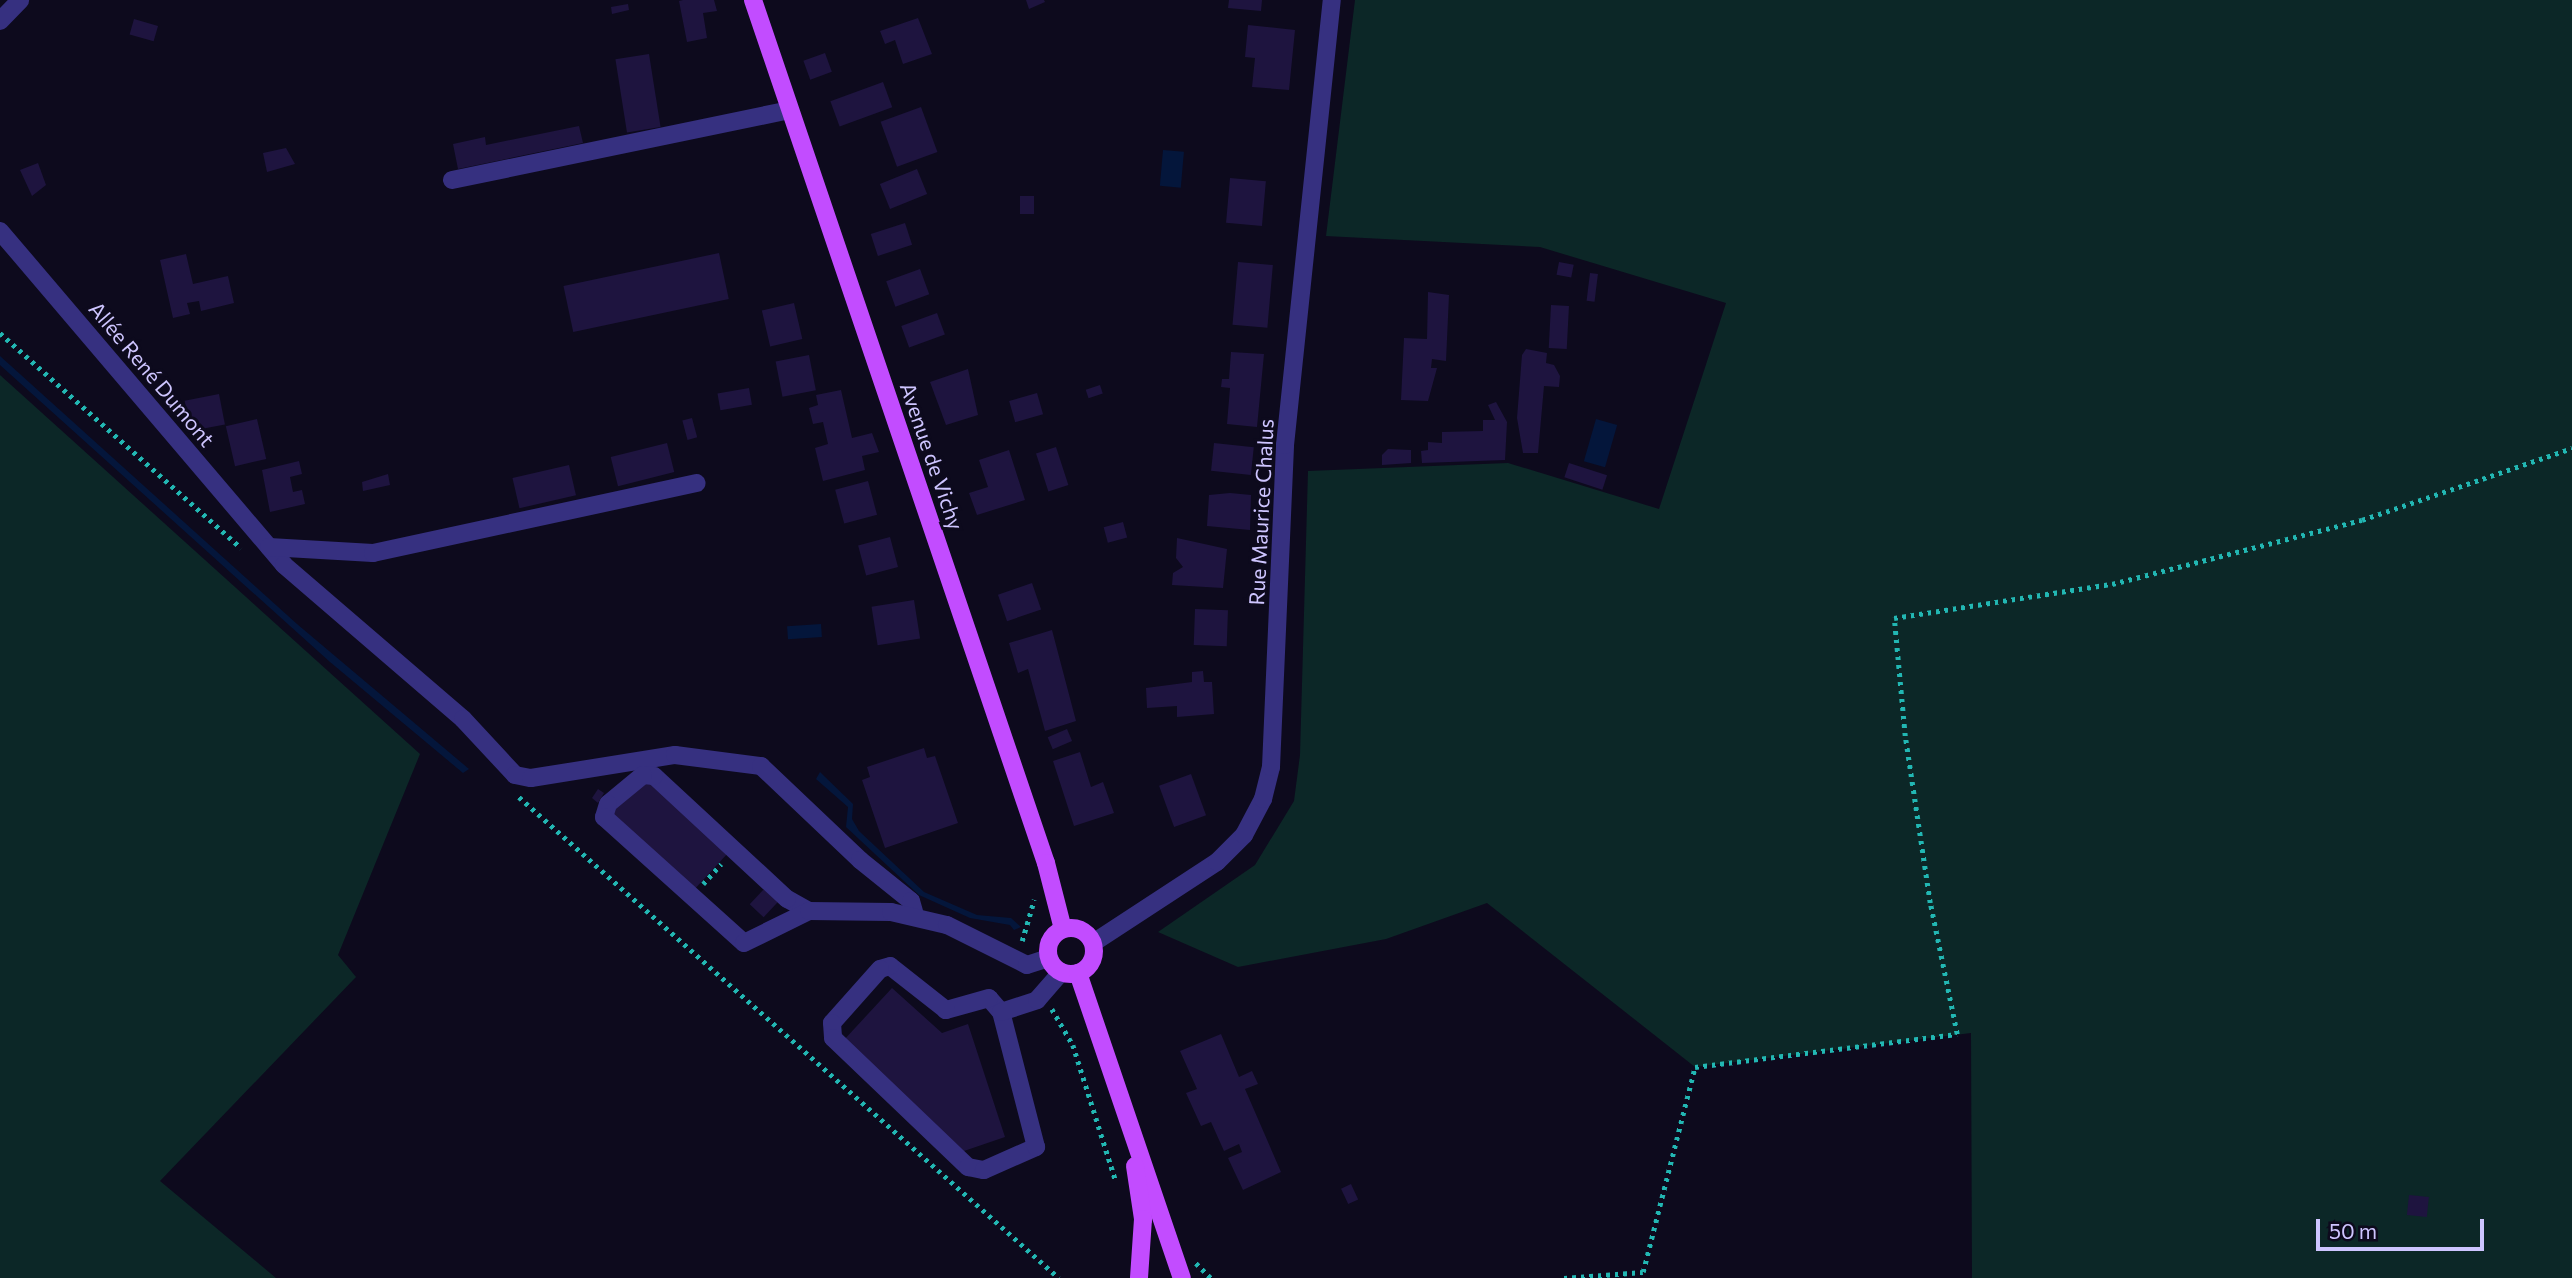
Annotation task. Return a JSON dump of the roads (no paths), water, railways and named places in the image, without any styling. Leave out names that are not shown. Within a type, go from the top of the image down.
[{"type":"main road","name":"Avenue de Vichy","points":[[753,0],[1046,863],[1063,929]]},
{"type":"main road","points":[[1063,968],[1091,961],[1093,943],[1081,930],[1063,929],[1050,941],[1131,1131],[1182,1278]]},
{"type":"main road","points":[[1131,1131],[1143,1219],[1139,1278]]},
{"type":"street","points":[[0,21],[20,0]]},
{"type":"street","name":"Rue Maurice Chalus","points":[[1093,943],[1217,862],[1244,835],[1263,799],[1271,767],[1285,445],[1332,0]]},
{"type":"street","points":[[452,180],[790,110]]},
{"type":"street","name":"Allée René Dumont","points":[[0,231],[268,547],[367,640],[463,719],[515,775],[531,778],[675,755],[761,766],[860,860],[911,901],[915,915]]},
{"type":"street","points":[[268,547],[373,553],[697,483]]},
{"type":"street","points":[[809,911],[744,943],[604,817],[608,804],[643,775],[654,776],[787,899],[809,911],[915,915],[1027,965],[1063,968]]},
{"type":"street","points":[[890,966],[902,972],[946,1010],[989,998],[1001,1012],[1036,1147],[984,1170],[968,1167],[833,1038],[832,1023],[880,970],[890,966]]},
{"type":"street","points":[[1001,1012],[1043,995],[1063,968]]},
{"type":"water","points":[[1163,150],[1184,152],[1181,188],[1160,186]]},
{"type":"water","points":[[0,356],[297,624],[469,769],[463,773],[330,662],[0,365]]},
{"type":"water","points":[[1596,419],[1617,425],[1605,467],[1584,461]]},
{"type":"water","points":[[821,624],[822,637],[788,639],[787,626]]},
{"type":"water","points":[[820,772],[853,804],[852,819],[859,831],[924,892],[977,915],[1011,918],[1021,927],[1014,930],[1010,925],[970,918],[919,895],[846,827],[848,807],[816,779]]}]
